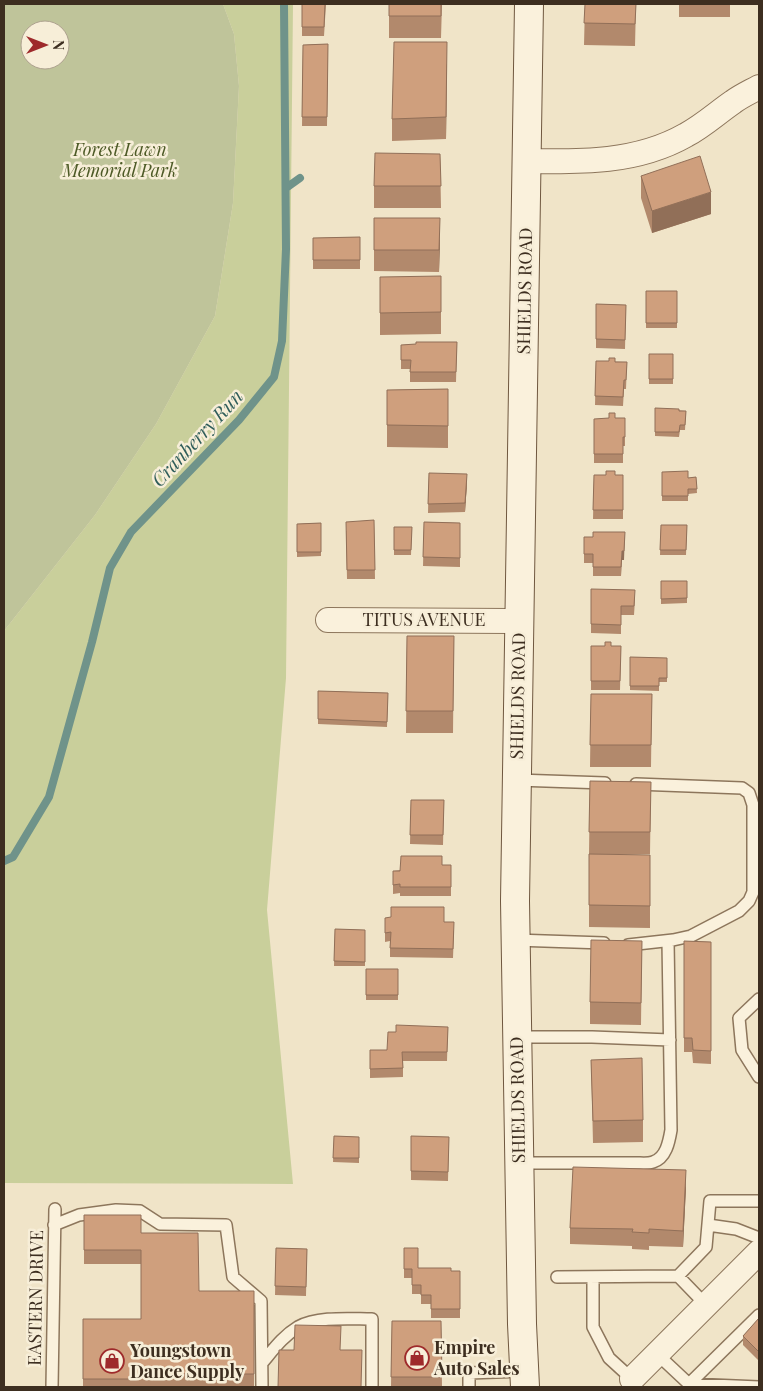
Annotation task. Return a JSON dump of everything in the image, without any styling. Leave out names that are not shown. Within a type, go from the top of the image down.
[{"type":"main road","name":"SHIELDS ROAD","points":[[524,1379],[515,940],[529,4]]},
{"type":"street","points":[[526,161],[604,160],[634,156],[686,136],[733,102],[759,87]]},
{"type":"street","name":"TITUS AVENUE","points":[[328,620],[520,621]]},
{"type":"street","points":[[632,1379],[759,1252]]},
{"type":"lane","points":[[515,940],[629,945],[668,941],[691,936],[739,911],[749,902],[753,892],[753,805],[749,793],[742,788],[517,780]]},
{"type":"lane","points":[[519,1163],[645,1163],[654,1162],[662,1156],[668,1145],[671,1130],[668,941]]},
{"type":"lane","points":[[759,999],[739,1018],[742,1050],[759,1077]]},
{"type":"lane","points":[[517,1037],[670,1040]]},
{"type":"lane","points":[[557,1277],[678,1276],[706,1246],[710,1201],[759,1201]]},
{"type":"lane","name":"EASTERN DRIVE","points":[[52,1387],[55,1209]]},
{"type":"lane","points":[[54,1225],[79,1215],[116,1210],[140,1211],[160,1224],[226,1226],[233,1277],[261,1301],[262,1387]]},
{"type":"lane","points":[[708,1225],[736,1229],[759,1238]]},
{"type":"lane","points":[[678,1276],[706,1305]]},
{"type":"lane","points":[[593,1277],[593,1327],[609,1358],[632,1379]]},
{"type":"lane","points":[[689,1384],[759,1315]]},
{"type":"lane","points":[[262,1363],[279,1342],[299,1326],[326,1320],[372,1318],[372,1387]]},
{"type":"lane","points":[[657,1354],[689,1384],[759,1387]]},
{"type":"lane","points":[[469,1387],[469,1373],[524,1379]]},
{"type":"green space","name":"Forest Lawn Memorial Park","points":[[4,4],[223,4],[234,34],[239,86],[233,203],[215,316],[156,424],[95,515],[4,631]]},
{"type":"green space","points":[[223,4],[293,4],[286,678],[267,910],[293,1184],[4,1183],[4,631],[95,515],[156,424],[215,316],[233,203],[239,86],[234,34]]},
{"type":"building","points":[[302,4],[325,4],[324,27],[302,27]]},
{"type":"building","points":[[389,4],[441,4],[441,16],[389,16]]},
{"type":"building","points":[[585,4],[636,4],[635,24],[584,23]]},
{"type":"building","points":[[394,42],[447,42],[446,117],[392,119]]},
{"type":"building","points":[[328,44],[327,117],[302,117],[303,45]]},
{"type":"building","points":[[375,153],[440,154],[441,186],[374,186]]},
{"type":"building","points":[[700,156],[711,192],[652,211],[641,176]]},
{"type":"building","points":[[374,218],[440,218],[439,250],[374,250]]},
{"type":"building","points":[[360,237],[360,260],[313,260],[313,238]]},
{"type":"building","points":[[441,276],[441,312],[380,313],[380,277]]},
{"type":"building","points":[[646,291],[677,291],[677,323],[646,323]]},
{"type":"building","points":[[596,304],[626,305],[625,340],[596,339]]},
{"type":"building","points":[[416,342],[457,342],[456,372],[410,372],[411,360],[401,360],[401,345],[416,344]]},
{"type":"building","points":[[649,354],[673,354],[673,379],[649,379]]},
{"type":"building","points":[[609,358],[615,358],[615,362],[627,362],[623,397],[595,396],[596,361],[609,361]]},
{"type":"building","points":[[448,389],[448,426],[387,425],[387,390]]},
{"type":"building","points":[[655,408],[686,411],[685,425],[680,425],[679,432],[655,432]]},
{"type":"building","points":[[609,413],[615,413],[615,418],[625,418],[623,454],[594,454],[594,419],[609,418]]},
{"type":"building","points":[[606,471],[615,471],[615,475],[623,475],[623,510],[593,510],[594,475],[606,475]]},
{"type":"building","points":[[688,471],[688,478],[696,477],[697,489],[688,489],[688,496],[662,496],[662,472]]},
{"type":"building","points":[[429,473],[467,474],[465,503],[428,504]]},
{"type":"building","points":[[374,520],[375,570],[347,570],[346,522]]},
{"type":"building","points":[[424,522],[460,523],[460,558],[423,557]]},
{"type":"building","points":[[321,523],[321,552],[297,552],[297,524]]},
{"type":"building","points":[[661,525],[687,525],[686,550],[660,550]]},
{"type":"building","points":[[394,527],[412,527],[411,550],[394,550]]},
{"type":"building","points":[[593,532],[625,532],[621,567],[593,567],[593,554],[584,554],[584,537],[593,537]]},
{"type":"building","points":[[661,581],[687,581],[687,598],[661,599]]},
{"type":"building","points":[[591,589],[635,590],[634,606],[621,606],[621,625],[591,624]]},
{"type":"building","points":[[407,636],[454,636],[453,711],[406,711]]},
{"type":"building","points":[[605,642],[611,642],[611,646],[621,646],[620,681],[591,681],[591,646],[605,646]]},
{"type":"building","points":[[630,657],[667,658],[667,678],[659,678],[659,686],[630,686]]},
{"type":"building","points":[[318,691],[388,693],[387,722],[318,719]]},
{"type":"building","points":[[591,694],[652,694],[651,745],[590,745]]},
{"type":"building","points":[[590,781],[651,782],[650,832],[589,832]]},
{"type":"building","points":[[411,800],[444,800],[443,835],[410,835]]},
{"type":"building","points":[[589,854],[650,855],[650,906],[589,905]]},
{"type":"building","points":[[401,856],[442,856],[442,865],[451,865],[451,887],[400,887],[400,884],[393,885],[393,871],[400,871]]},
{"type":"building","points":[[391,907],[444,907],[444,922],[454,922],[453,949],[390,948],[391,932],[385,933],[385,918],[391,917]]},
{"type":"building","points":[[335,929],[365,930],[365,962],[334,961]]},
{"type":"building","points":[[591,940],[642,941],[641,1003],[590,1002]]},
{"type":"building","points":[[684,941],[711,942],[711,1051],[693,1050],[692,1038],[684,1038]]},
{"type":"building","points":[[366,969],[398,969],[398,995],[366,995]]},
{"type":"building","points":[[396,1025],[448,1027],[447,1052],[402,1052],[403,1068],[370,1069],[370,1050],[387,1050],[388,1032],[396,1032]]},
{"type":"building","points":[[642,1058],[643,1120],[593,1121],[591,1060]]},
{"type":"building","points":[[334,1136],[359,1137],[359,1158],[333,1158]]},
{"type":"building","points":[[411,1136],[449,1137],[448,1172],[411,1171]]},
{"type":"building","points":[[573,1167],[686,1170],[683,1231],[649,1229],[649,1233],[632,1232],[633,1229],[570,1228]]},
{"type":"building","points":[[84,1215],[141,1215],[141,1233],[198,1233],[199,1291],[254,1291],[254,1374],[138,1374],[138,1379],[83,1379],[83,1319],[141,1319],[141,1250],[84,1250]]},
{"type":"building","points":[[276,1248],[307,1249],[306,1287],[275,1286]]},
{"type":"building","points":[[404,1248],[418,1248],[418,1268],[451,1268],[451,1271],[460,1271],[460,1309],[431,1309],[431,1295],[421,1295],[421,1285],[412,1285],[412,1269],[404,1269]]},
{"type":"building","points":[[759,1318],[759,1352],[743,1336]]},
{"type":"building","name":"Empire Auto Sales","points":[[392,1321],[441,1321],[442,1377],[391,1377]]},
{"type":"building","points":[[295,1325],[341,1326],[340,1350],[362,1350],[361,1387],[278,1387],[279,1350],[294,1350]]},
{"type":"waterway","name":"Cranberry Run","points":[[4,861],[13,857],[49,797],[92,642],[110,568],[131,532],[239,420],[274,377],[282,341],[286,249],[284,4]]},
{"type":"waterway","points":[[286,188],[300,178]]},
{"type":"place","name":"Empire Auto Sales","points":[[417,1358]]},
{"type":"place","name":"Youngstown Dance Supply","points":[[112,1361]]}]
